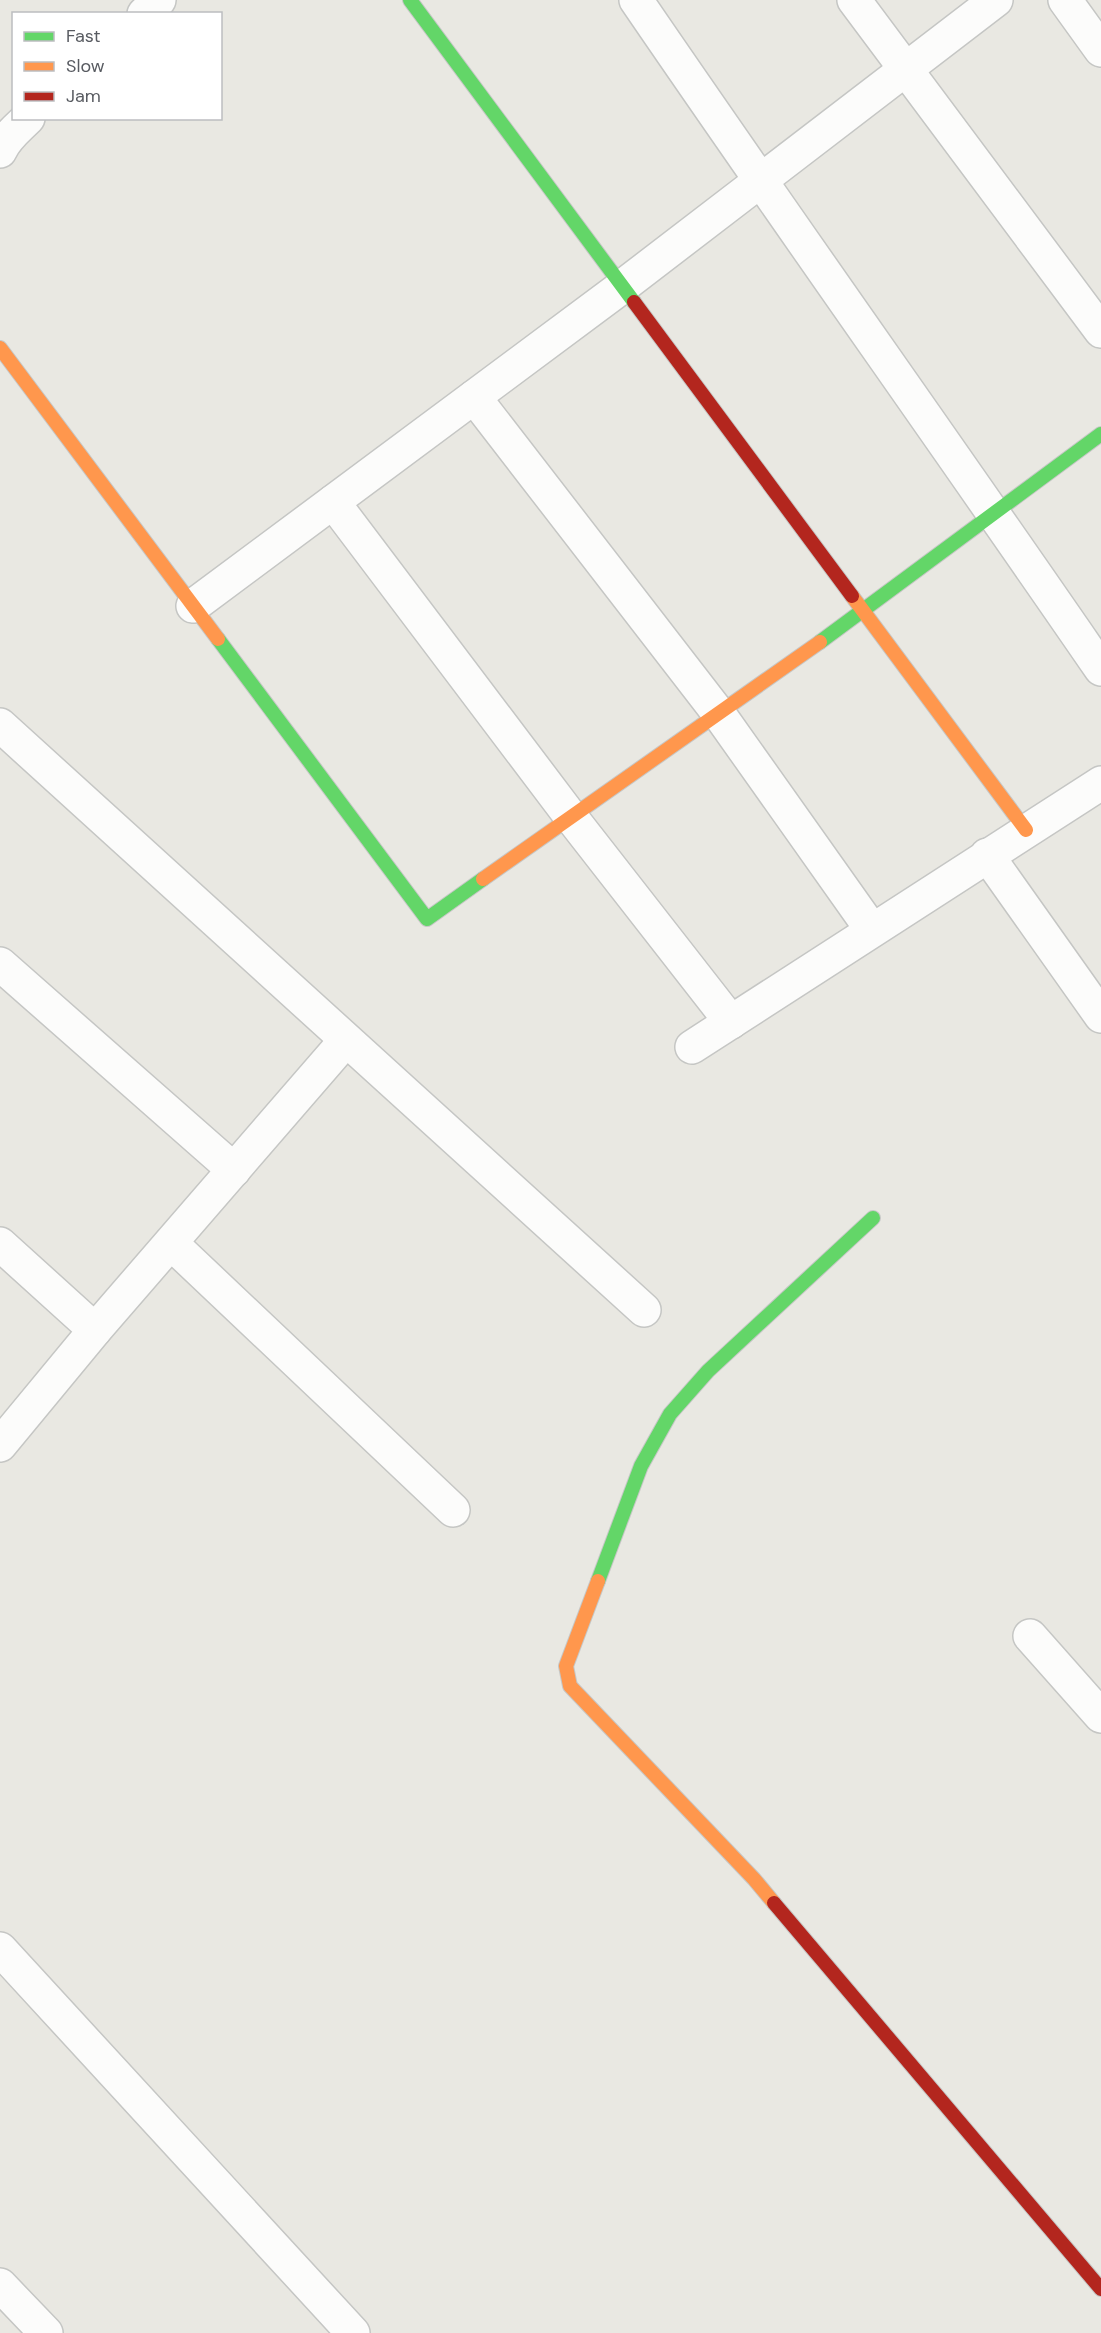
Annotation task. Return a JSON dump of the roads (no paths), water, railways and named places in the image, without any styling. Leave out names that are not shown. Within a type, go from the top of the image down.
[{"type":"street","points":[[146,12],[159,0]]},
{"type":"street","points":[[410,0],[865,610],[1026,830]]},
{"type":"street","points":[[636,0],[1101,669]]},
{"type":"street","points":[[854,0],[1101,332]]},
{"type":"street","points":[[193,606],[623,286],[996,0]]},
{"type":"street","points":[[1065,0],[1101,50]]},
{"type":"street","points":[[1,145],[26,120]]},
{"type":"street","points":[[0,348],[427,919],[865,610],[1101,434]]},
{"type":"street","points":[[474,397],[718,714],[872,930]]},
{"type":"street","points":[[333,502],[571,817],[731,1022]]},
{"type":"street","points":[[0,725],[644,1310]]},
{"type":"street","points":[[692,1047],[1101,783]]},
{"type":"street","points":[[987,855],[1101,1016]]},
{"type":"street","points":[[0,964],[234,1170]]},
{"type":"street","points":[[0,1445],[95,1330],[346,1040]]},
{"type":"street","points":[[873,1218],[708,1371],[670,1413],[641,1466],[566,1666],[566,1676],[568,1685],[574,1692],[754,1879],[1101,2289]]},
{"type":"street","points":[[171,1243],[453,1510]]},
{"type":"street","points":[[0,1244],[95,1330]]},
{"type":"street","points":[[1030,1636],[1101,1716]]},
{"type":"street","points":[[0,1949],[353,2333]]},
{"type":"street","points":[[0,2285],[46,2333]]}]
